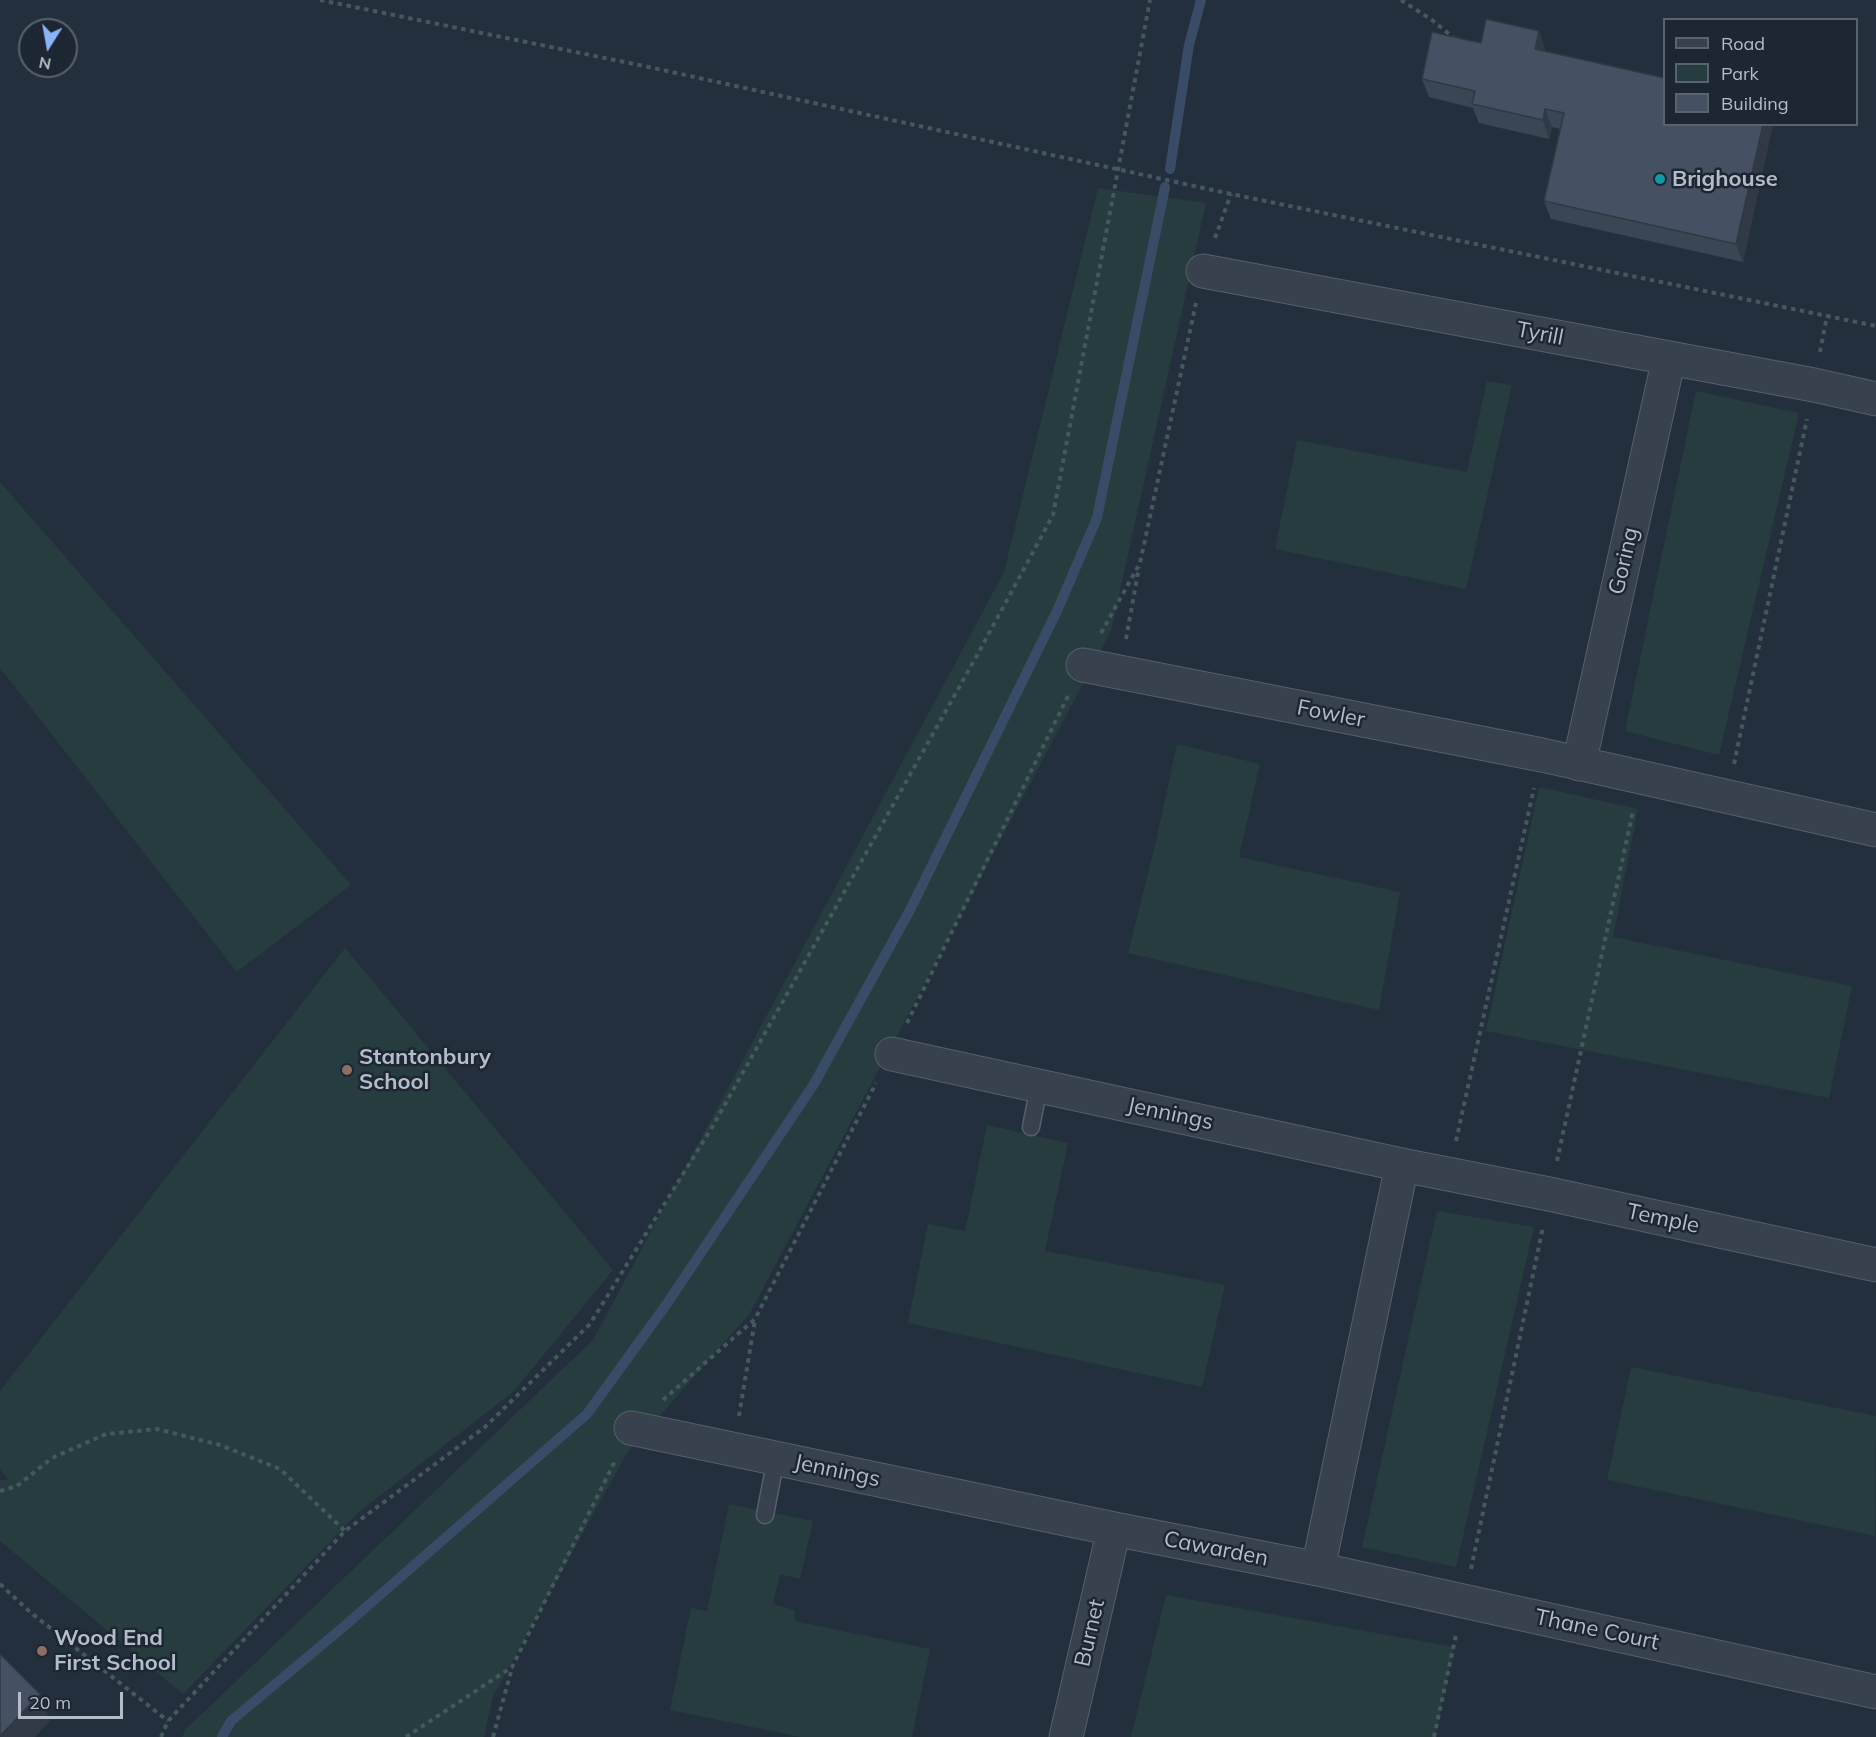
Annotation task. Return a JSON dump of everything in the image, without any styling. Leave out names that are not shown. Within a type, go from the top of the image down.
[{"type":"street","name":"Tyrill","points":[[1203,271],[1814,385],[1876,399]]},
{"type":"street","name":"Goring","points":[[1578,764],[1670,358]]},
{"type":"street","name":"Fowler","points":[[1083,665],[1578,764]]},
{"type":"street","points":[[1578,764],[1876,830]]},
{"type":"street","name":"Jennings","points":[[892,1053],[1449,1174]]},
{"type":"street","points":[[1318,1569],[1402,1165]]},
{"type":"street","name":"Temple","points":[[1449,1174],[1876,1265]]},
{"type":"street","name":"Jennings","points":[[632,1428],[1114,1529]]},
{"type":"street","name":"Cawarden","points":[[1114,1529],[1318,1569]]},
{"type":"street","name":"Burnet","points":[[1066,1737],[1114,1529]]},
{"type":"street","name":"Thane Court","points":[[1318,1569],[1876,1692]]},
{"type":"lane","points":[[1031,1127],[1040,1086]]},
{"type":"lane","points":[[765,1515],[776,1458]]},
{"type":"path","points":[[320,0],[644,66],[1231,194],[1876,326]]},
{"type":"path","points":[[161,1737],[168,1721],[345,1531],[485,1427],[590,1324],[714,1124],[980,650],[1053,515],[1150,0]]},
{"type":"path","points":[[1401,0],[1432,20],[1455,39]]},
{"type":"path","points":[[1120,672],[1140,563],[1203,271],[1231,194]]},
{"type":"path","points":[[1727,797],[1827,316]]},
{"type":"path","points":[[734,1449],[755,1319],[892,1053],[1083,665],[1140,563]]},
{"type":"path","points":[[1449,1174],[1542,755]]},
{"type":"path","points":[[1434,1737],[1640,778]]},
{"type":"path","points":[[493,1737],[512,1667],[632,1428],[755,1319]]},
{"type":"path","points":[[0,1491],[17,1486],[52,1458],[106,1434],[157,1429],[220,1445],[280,1469],[345,1531]]},
{"type":"path","points":[[0,1584],[30,1612],[168,1721]]},
{"type":"path","points":[[406,1737],[512,1667]]},
{"type":"green space","points":[[1098,188],[1206,203],[1111,631],[750,1313],[627,1453],[493,1696],[484,1737],[182,1737],[186,1729],[593,1340],[1004,572]]},
{"type":"green space","points":[[1487,381],[1512,385],[1466,589],[1275,549],[1297,440],[1467,472]]},
{"type":"green space","points":[[1696,391],[1799,413],[1719,755],[1625,731]]},
{"type":"green space","points":[[0,482],[351,885],[237,972],[0,668]]},
{"type":"green space","points":[[1177,744],[1260,764],[1239,857],[1400,892],[1379,1010],[1128,953]]},
{"type":"green space","points":[[1539,787],[1638,809],[1613,937],[1852,986],[1829,1098],[1486,1031]]},
{"type":"green space","points":[[345,948],[613,1270],[514,1391],[359,1512],[183,1694],[0,1541],[0,1480],[8,1480],[0,1468],[0,1391]]},
{"type":"green space","points":[[987,1125],[1068,1143],[1045,1251],[1225,1285],[1202,1387],[908,1323],[928,1224],[965,1231]]},
{"type":"green space","points":[[1437,1211],[1534,1227],[1456,1567],[1362,1547]]},
{"type":"green space","points":[[1631,1367],[1876,1416],[1875,1536],[1607,1480]]},
{"type":"green space","points":[[729,1504],[813,1521],[800,1579],[780,1574],[773,1604],[795,1610],[794,1621],[930,1649],[912,1737],[801,1737],[670,1710],[691,1608],[707,1611]]},
{"type":"green space","points":[[1166,1595],[1454,1647],[1435,1737],[1131,1737]]},
{"type":"building","name":"Brighouse","points":[[1486,19],[1539,31],[1535,49],[1663,78],[1663,126],[1763,126],[1736,244],[1544,201],[1564,113],[1545,109],[1543,120],[1472,104],[1475,91],[1422,79],[1432,32],[1481,43]]},
{"type":"building","points":[[0,1654],[40,1694],[0,1736]]},
{"type":"waterway","points":[[1170,169],[1189,45],[1201,0]]},
{"type":"waterway","points":[[222,1737],[231,1721],[341,1629],[587,1414],[666,1305],[814,1084],[910,910],[1057,611],[1097,518],[1165,187]]},
{"type":"place","name":"Brighouse","points":[[1660,179]]},
{"type":"place","name":"Stantonbury School","points":[[347,1070]]},
{"type":"place","name":"Wood End First School","points":[[42,1651]]}]
